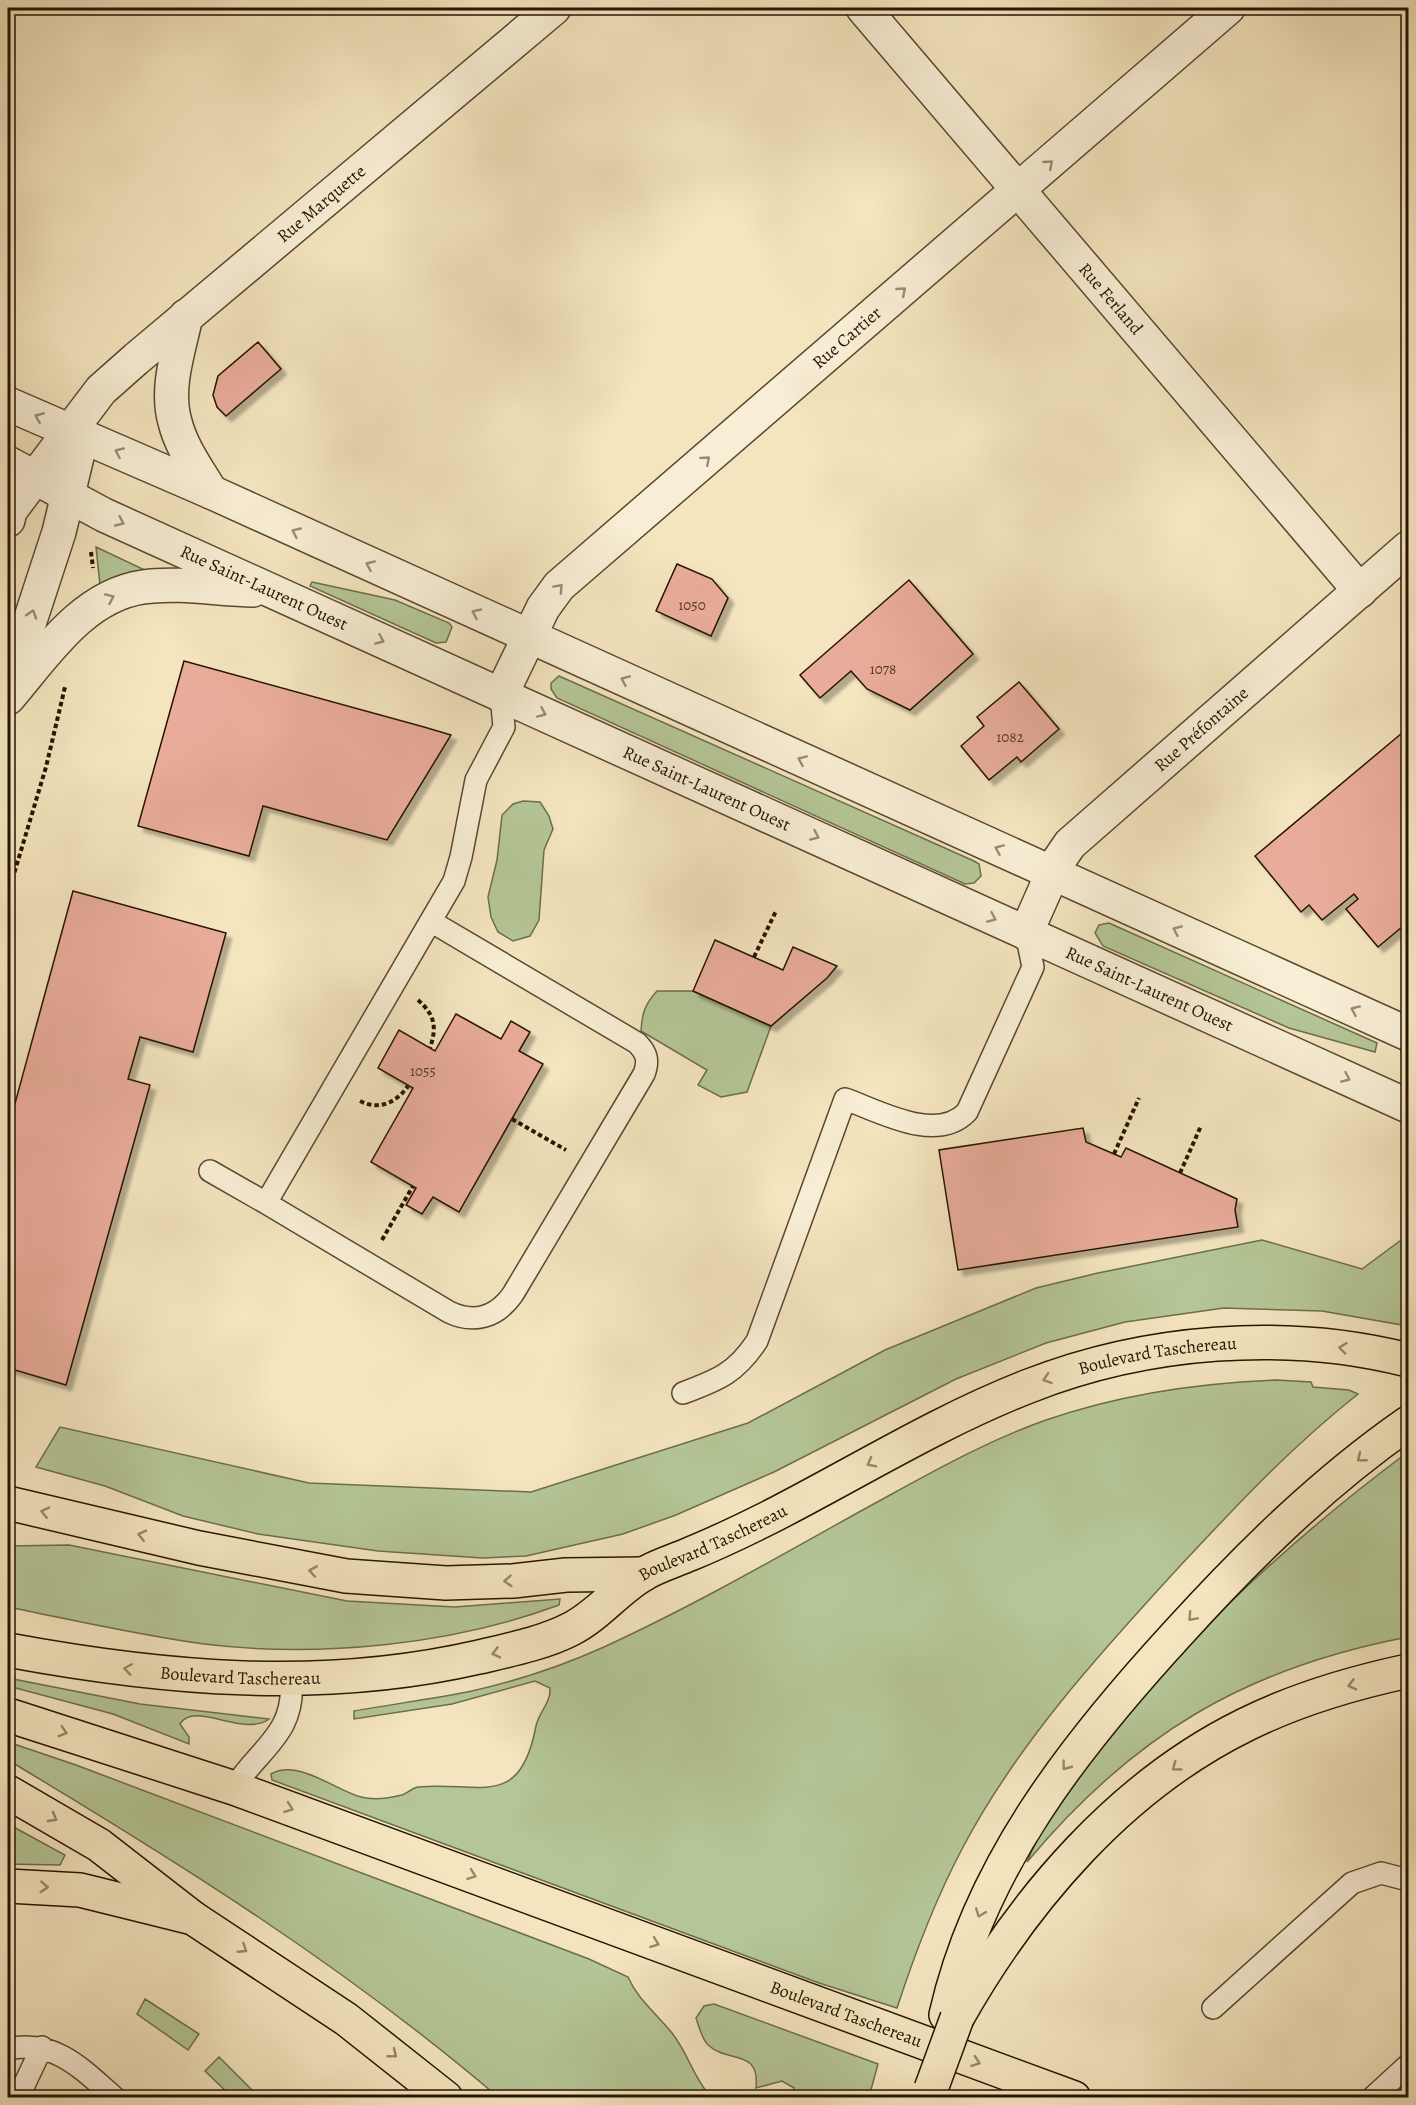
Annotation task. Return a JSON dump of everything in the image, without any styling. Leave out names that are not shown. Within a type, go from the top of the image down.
[{"type":"main road","name":"Boulevard Taschereau","points":[[8,1650],[170,1674],[291,1680],[360,1676],[454,1663],[572,1629],[644,1574],[771,1516],[969,1412],[1031,1385],[1082,1368],[1179,1349],[1245,1343],[1329,1347],[1405,1359]]},
{"type":"main road","points":[[930,2093],[951,2017],[963,1956],[995,1881],[1042,1799],[1082,1743],[1130,1685],[1260,1547],[1340,1475],[1408,1423]]},
{"type":"main road","points":[[8,1503],[199,1548],[346,1576],[470,1582],[566,1575],[644,1574]]},
{"type":"main road","points":[[951,2017],[1066,1863],[1146,1789],[1203,1749],[1269,1714],[1346,1686],[1408,1671]]},
{"type":"main road","name":"Boulevard Taschereau","points":[[8,1715],[234,1788],[1074,2097]]},
{"type":"main road","points":[[8,1791],[99,1845],[194,1918],[337,2012],[446,2097]]},
{"type":"main road","points":[[8,1886],[80,1890],[194,1918]]},
{"type":"street","name":"Rue Marquette","points":[[8,520],[21,470],[76,434],[91,401],[186,316],[554,8]]},
{"type":"street","name":"Rue Ferland","points":[[863,8],[1360,591]]},
{"type":"street","name":"Rue Cartier","points":[[501,695],[543,608],[559,586],[1228,8]]},
{"type":"street","points":[[186,316],[174,372],[172,409],[182,440],[211,492]]},
{"type":"street","points":[[8,404],[211,492],[1408,1034]]},
{"type":"street","points":[[8,689],[59,532],[68,496],[76,434]]},
{"type":"street","name":"Rue Saint-Laurent Ouest","points":[[21,470],[68,496],[270,591],[1408,1106]]},
{"type":"street","name":"Rue Préfontaine","points":[[1026,933],[1053,874],[1070,844],[1408,548]]},
{"type":"street","points":[[8,698],[72,626],[92,608],[111,597],[151,586],[270,591]]},
{"type":"lane","points":[[266,1203],[432,922],[458,868],[476,780],[504,727],[501,695]]},
{"type":"lane","points":[[210,1171],[449,1312],[466,1318],[484,1317],[500,1309],[513,1294],[627,1105],[647,1067],[646,1054],[637,1043],[432,922]]},
{"type":"lane","points":[[683,1393],[732,1371],[739,1366],[757,1341],[845,1099],[911,1122],[930,1125],[947,1124],[961,1118],[967,1112],[1033,967],[1026,933]]},
{"type":"lane","points":[[234,1788],[249,1767],[273,1744],[292,1702],[291,1680]]},
{"type":"lane","points":[[1213,2008],[1352,1883],[1381,1873],[1408,1880]]},
{"type":"lane","points":[[18,2097],[42,2048]]},
{"type":"lane","points":[[8,2049],[42,2048],[66,2057],[115,2097]]},
{"type":"lane","points":[[1372,2097],[1408,2065]]},
{"type":"path","points":[[90,548],[95,578]]},
{"type":"path","points":[[8,894],[46,767],[66,686],[70,679]]},
{"type":"path","points":[[754,957],[776,911]]},
{"type":"path","points":[[417,1000],[431,1014],[435,1023],[435,1033],[430,1048]]},
{"type":"path","points":[[357,1099],[376,1106],[388,1103],[397,1098],[408,1086]]},
{"type":"path","points":[[1114,1154],[1139,1098]]},
{"type":"path","points":[[512,1119],[550,1140]]},
{"type":"path","points":[[1180,1173],[1201,1126]]},
{"type":"path","points":[[393,1221],[413,1186]]},
{"type":"green space","points":[[96,547],[147,571],[100,585]]},
{"type":"green space","points":[[312,582],[395,600],[449,623],[452,627],[446,642],[436,643],[310,586]]},
{"type":"green space","points":[[559,676],[974,861],[979,864],[981,876],[974,883],[965,884],[557,698],[551,689],[551,683]]},
{"type":"green space","points":[[523,801],[540,802],[549,816],[553,829],[544,850],[539,920],[530,936],[513,941],[498,932],[491,917],[488,897],[497,860],[502,815],[513,804]]},
{"type":"green space","points":[[1109,923],[1377,1043],[1375,1052],[1289,1028],[1103,946],[1095,933],[1099,925]]},
{"type":"green space","points":[[657,991],[693,991],[771,1026],[747,1092],[721,1097],[698,1085],[707,1070],[641,1031],[645,1009]]},
{"type":"green space","points":[[1408,1235],[1408,1326],[1322,1311],[1224,1308],[1125,1322],[1046,1343],[956,1379],[774,1472],[676,1515],[623,1534],[526,1556],[482,1558],[378,1551],[258,1534],[183,1516],[105,1486],[36,1467],[60,1427],[309,1483],[531,1492],[748,1423],[885,1350],[1036,1288],[1262,1240],[1362,1269]]},
{"type":"green space","points":[[1276,1380],[1311,1382],[1313,1387],[1349,1390],[1358,1394],[1287,1456],[1223,1520],[1090,1666],[1034,1736],[984,1810],[952,1868],[926,1927],[897,2008],[819,1983],[272,1780],[271,1774],[282,1770],[293,1770],[317,1777],[351,1794],[376,1798],[402,1795],[418,1787],[494,1786],[508,1781],[520,1771],[529,1753],[538,1721],[549,1698],[550,1688],[535,1681],[452,1704],[354,1719],[354,1711],[489,1687],[588,1654],[701,1599],[951,1462],[998,1439],[1046,1420],[1102,1403],[1160,1391]]},
{"type":"green space","points":[[1408,1452],[1408,1637],[1349,1650],[1295,1667],[1244,1688],[1196,1714],[1151,1743],[1108,1778],[1067,1817],[1027,1862],[1042,1831],[1069,1788],[1100,1747],[1169,1666],[1244,1589],[1283,1553]]},
{"type":"green space","points":[[69,1545],[347,1601],[455,1607],[560,1599],[559,1605],[517,1619],[430,1639],[384,1645],[293,1649],[204,1644],[8,1607],[8,1546]]},
{"type":"green space","points":[[8,1678],[140,1704],[269,1719],[259,1724],[247,1724],[208,1717],[187,1718],[180,1724],[189,1737],[189,1744],[113,1714],[8,1686]]},
{"type":"green space","points":[[8,1742],[76,1765],[589,1959],[628,1977],[642,2000],[678,2041],[700,2082],[711,2097],[498,2097],[381,2004],[260,1918],[135,1837],[8,1760]]},
{"type":"green space","points":[[8,1824],[65,1855],[60,1865],[8,1864]]},
{"type":"green space","points":[[145,1999],[199,2034],[188,2050],[137,2014]]},
{"type":"green space","points":[[714,2004],[878,2064],[869,2097],[764,2097],[782,2091],[793,2093],[794,2088],[782,2081],[756,2088],[756,2075],[748,2062],[716,2051],[708,2045],[702,2036],[696,2018],[704,2006]]},
{"type":"green space","points":[[219,2057],[259,2097],[232,2097],[205,2071]]},
{"type":"building","points":[[258,342],[281,369],[226,416],[217,407],[213,395],[218,376]]},
{"type":"building","points":[[677,564],[712,579],[728,598],[711,636],[656,611]]},
{"type":"building","points":[[909,580],[973,654],[910,710],[867,689],[851,671],[820,698],[800,675]]},
{"type":"building","points":[[184,661],[451,735],[387,840],[263,806],[249,856],[138,826]]},
{"type":"building","points":[[1019,682],[1059,729],[1021,762],[1017,757],[989,780],[961,746],[984,726],[977,717]]},
{"type":"building","points":[[1408,728],[1408,922],[1378,947],[1346,909],[1358,899],[1354,894],[1322,920],[1309,905],[1301,912],[1255,856]]},
{"type":"building","points":[[73,891],[226,933],[193,1052],[140,1037],[128,1079],[150,1085],[66,1385],[8,1368],[8,1129]]},
{"type":"building","points":[[715,940],[783,970],[793,947],[837,966],[827,978],[771,1026],[693,991]]},
{"type":"building","points":[[456,1014],[501,1039],[511,1021],[530,1032],[519,1051],[543,1064],[459,1212],[433,1197],[422,1214],[406,1205],[416,1188],[371,1162],[413,1088],[378,1068],[399,1030],[435,1051]]},
{"type":"building","points":[[1083,1128],[1086,1142],[1121,1157],[1126,1148],[1237,1199],[1235,1210],[1238,1227],[958,1270],[939,1150]]}]
